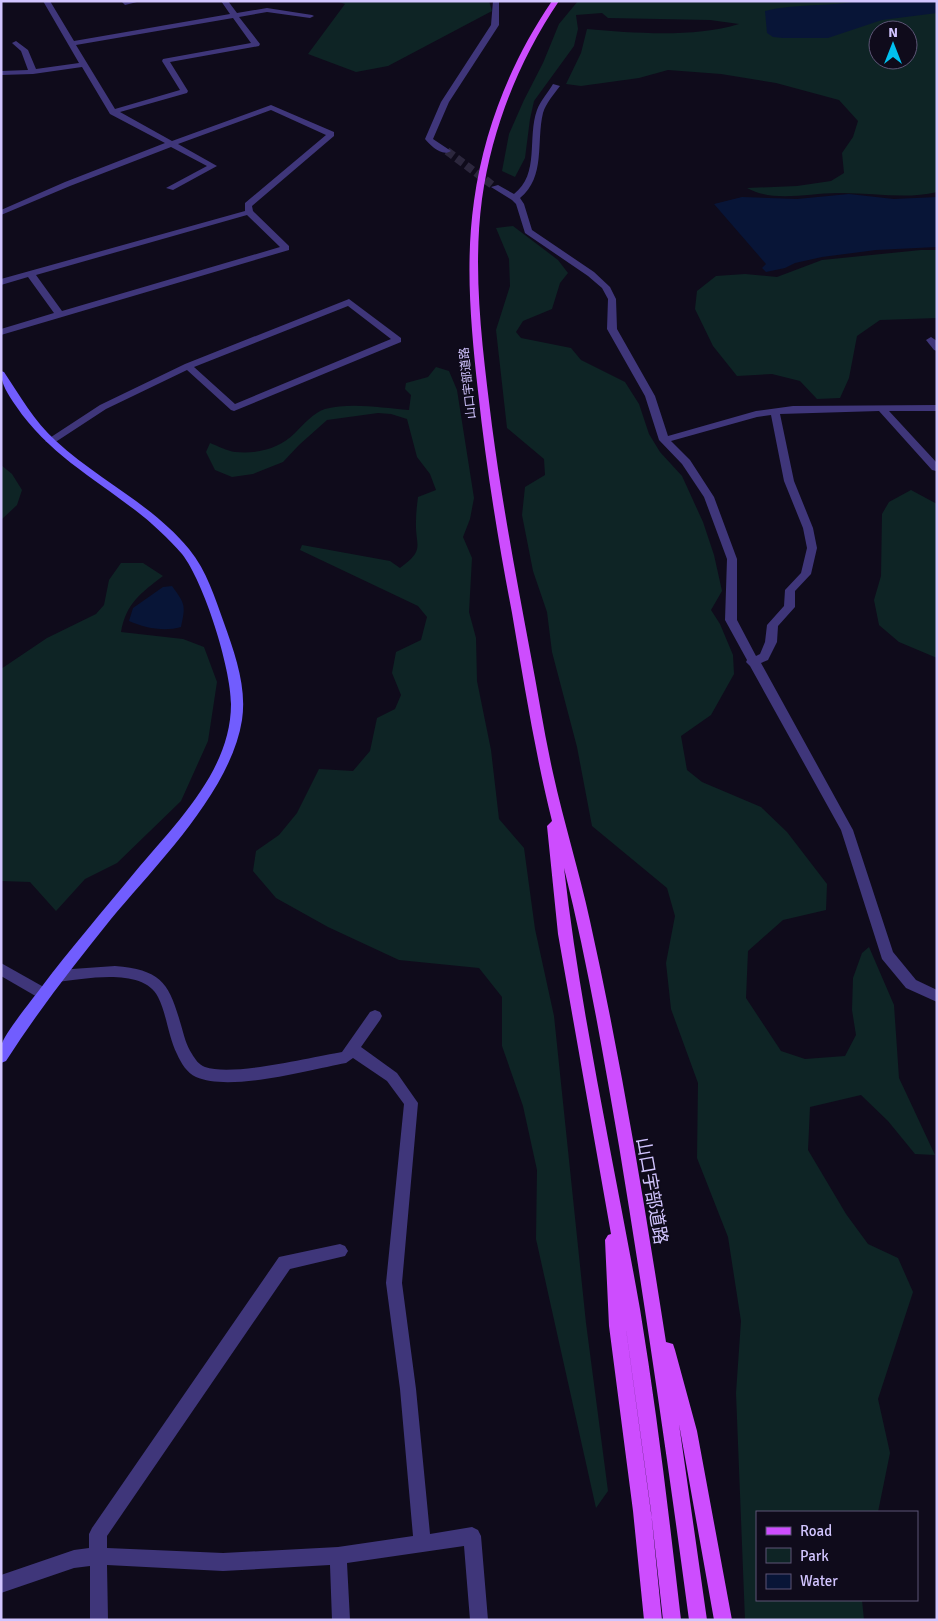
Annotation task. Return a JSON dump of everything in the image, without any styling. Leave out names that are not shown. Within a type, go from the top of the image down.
[{"type":"main road","name":"山口宇部道路","points":[[556,1],[540,24],[502,102],[483,170],[475,240],[476,312],[482,384],[492,472],[547,774],[587,936],[652,1297],[698,1620]]},
{"type":"main road","name":"山口宇部道路","points":[[547,774],[565,934],[612,1188],[632,1311],[660,1511],[672,1620]]},
{"type":"main road","points":[[612,1188],[617,1326],[642,1511],[653,1620]]},
{"type":"main road","points":[[652,1297],[689,1431],[723,1620]]},
{"type":"street","points":[[46,1],[113,112],[213,166],[170,188]]},
{"type":"street","points":[[124,1],[125,3],[138,1]]},
{"type":"street","points":[[113,112],[184,91],[166,61],[256,44],[224,1]]},
{"type":"street","points":[[447,151],[439,148],[429,139],[445,102],[495,25],[496,1]]},
{"type":"street","points":[[72,44],[267,10],[310,16]]},
{"type":"street","points":[[16,43],[24,50],[33,72]]},
{"type":"street","points":[[1,73],[33,72],[84,64]]},
{"type":"street","points":[[515,198],[528,187],[536,152],[541,107],[556,86]]},
{"type":"street","points":[[1,213],[55,188],[271,107],[331,134],[248,205],[249,212],[286,248],[1,332]]},
{"type":"street","points":[[495,187],[515,198],[520,204],[528,231],[591,274],[606,287],[612,299],[612,329],[650,396],[664,440],[686,462],[710,497],[732,559],[731,620],[752,662],[828,793],[847,830],[887,955],[911,984],[937,996]]},
{"type":"street","points":[[1,282],[249,212]]},
{"type":"street","points":[[30,273],[59,314]]},
{"type":"street","points":[[50,441],[102,407],[188,366],[349,302],[398,340],[234,408],[188,366]]},
{"type":"street","points":[[1,374],[18,401],[50,441],[88,472],[148,513],[185,550],[200,574],[220,628],[232,668],[237,694],[236,719],[231,739],[209,788],[44,994],[14,1035],[1,1057]]},
{"type":"street","points":[[664,440],[756,414],[793,409],[883,410],[937,408]]},
{"type":"street","points":[[883,410],[936,468]]},
{"type":"street","points":[[752,662],[764,657],[771,642],[773,625],[789,607],[790,590],[806,574],[812,548],[808,528],[789,482],[775,412]]},
{"type":"street","points":[[1,969],[44,994]]},
{"type":"street","points":[[58,976],[123,972],[136,973],[152,980],[162,991],[183,1053],[199,1072],[241,1075],[346,1057],[375,1016]]},
{"type":"street","points":[[352,1049],[392,1077],[411,1103],[394,1283],[408,1389],[422,1544]]},
{"type":"street","points":[[99,1620],[98,1534],[285,1262],[340,1251]]},
{"type":"street","points":[[1,1584],[74,1559],[97,1556],[222,1562],[338,1556],[472,1536],[479,1620]]},
{"type":"street","points":[[338,1556],[341,1620]]},
{"type":"green space","points":[[336,1],[489,1],[492,11],[388,66],[356,72],[308,54],[345,4]]},
{"type":"green space","points":[[578,1],[937,1],[937,192],[900,196],[837,193],[780,196],[757,193],[747,188],[797,186],[831,181],[844,173],[842,153],[853,137],[858,121],[839,100],[776,83],[721,74],[668,70],[639,78],[581,86],[566,84],[581,53],[587,29],[644,33],[683,33],[739,24],[710,20],[608,18],[602,13],[576,15],[578,29],[574,46],[534,101],[525,158],[515,177],[502,171],[509,134],[543,63],[559,24]]},
{"type":"green space","points":[[513,226],[558,260],[568,273],[560,283],[552,309],[523,321],[516,332],[521,338],[571,348],[581,360],[625,382],[639,404],[649,434],[660,452],[682,476],[703,522],[714,555],[722,591],[711,610],[720,624],[733,655],[734,674],[711,715],[681,736],[687,770],[702,782],[761,807],[787,832],[827,884],[826,910],[783,920],[748,951],[746,998],[781,1051],[805,1059],[845,1056],[856,1035],[852,1010],[853,978],[862,953],[869,947],[894,1005],[899,1078],[935,1155],[915,1154],[888,1121],[861,1095],[810,1107],[808,1150],[846,1214],[868,1244],[898,1258],[913,1292],[878,1399],[890,1453],[878,1511],[756,1511],[756,1601],[862,1601],[864,1620],[745,1620],[736,1393],[741,1321],[728,1237],[697,1158],[698,1083],[671,1009],[666,963],[675,916],[667,888],[592,826],[577,747],[552,652],[547,612],[533,571],[522,515],[525,487],[545,475],[544,459],[507,428],[496,330],[510,286],[509,259],[496,228]]},
{"type":"green space","points":[[937,250],[937,318],[880,320],[857,336],[849,378],[840,398],[817,399],[800,381],[772,374],[737,376],[713,346],[695,309],[697,291],[716,276],[745,274],[777,277],[822,260]]},
{"type":"green space","points":[[436,367],[449,371],[457,390],[474,498],[470,519],[463,537],[472,558],[469,612],[476,638],[477,681],[491,750],[499,819],[524,848],[535,929],[554,1016],[586,1323],[608,1491],[596,1508],[536,1239],[537,1170],[523,1106],[502,1046],[502,997],[479,968],[399,960],[328,927],[276,898],[253,871],[256,851],[279,835],[297,813],[319,769],[353,771],[370,751],[377,718],[395,709],[401,695],[392,673],[396,652],[421,640],[427,617],[418,606],[300,550],[302,545],[390,561],[400,568],[416,552],[418,497],[436,490],[430,474],[417,457],[407,419],[391,414],[378,413],[327,420],[283,462],[253,474],[232,477],[215,470],[206,452],[210,443],[235,452],[259,451],[275,447],[289,438],[313,416],[325,409],[356,406],[409,410],[411,395],[405,389],[406,383],[428,377]]},
{"type":"green space","points":[[1,465],[12,474],[22,490],[17,505],[1,520]]},
{"type":"green space","points":[[911,490],[937,504],[937,658],[899,642],[879,625],[874,600],[881,576],[882,514],[889,502]]},
{"type":"green space","points":[[121,563],[143,563],[163,576],[141,594],[131,606],[123,622],[121,632],[183,639],[204,647],[217,682],[208,741],[181,801],[117,863],[85,879],[56,911],[30,882],[1,881],[1,669],[47,638],[96,614],[104,605],[109,580]]},
{"type":"water","points":[[860,1],[937,1],[937,13],[868,20],[868,25],[828,38],[783,38],[773,37],[767,33],[765,11],[788,7]]},
{"type":"water","points":[[849,194],[894,199],[937,197],[937,247],[876,250],[822,257],[766,272],[762,268],[766,264],[714,204],[742,197],[797,199]]},
{"type":"water","points":[[172,586],[180,597],[184,609],[181,627],[155,628],[141,626],[129,621],[133,608],[163,587]]},
{"type":"tunnel","points":[[447,151],[495,187]]}]
